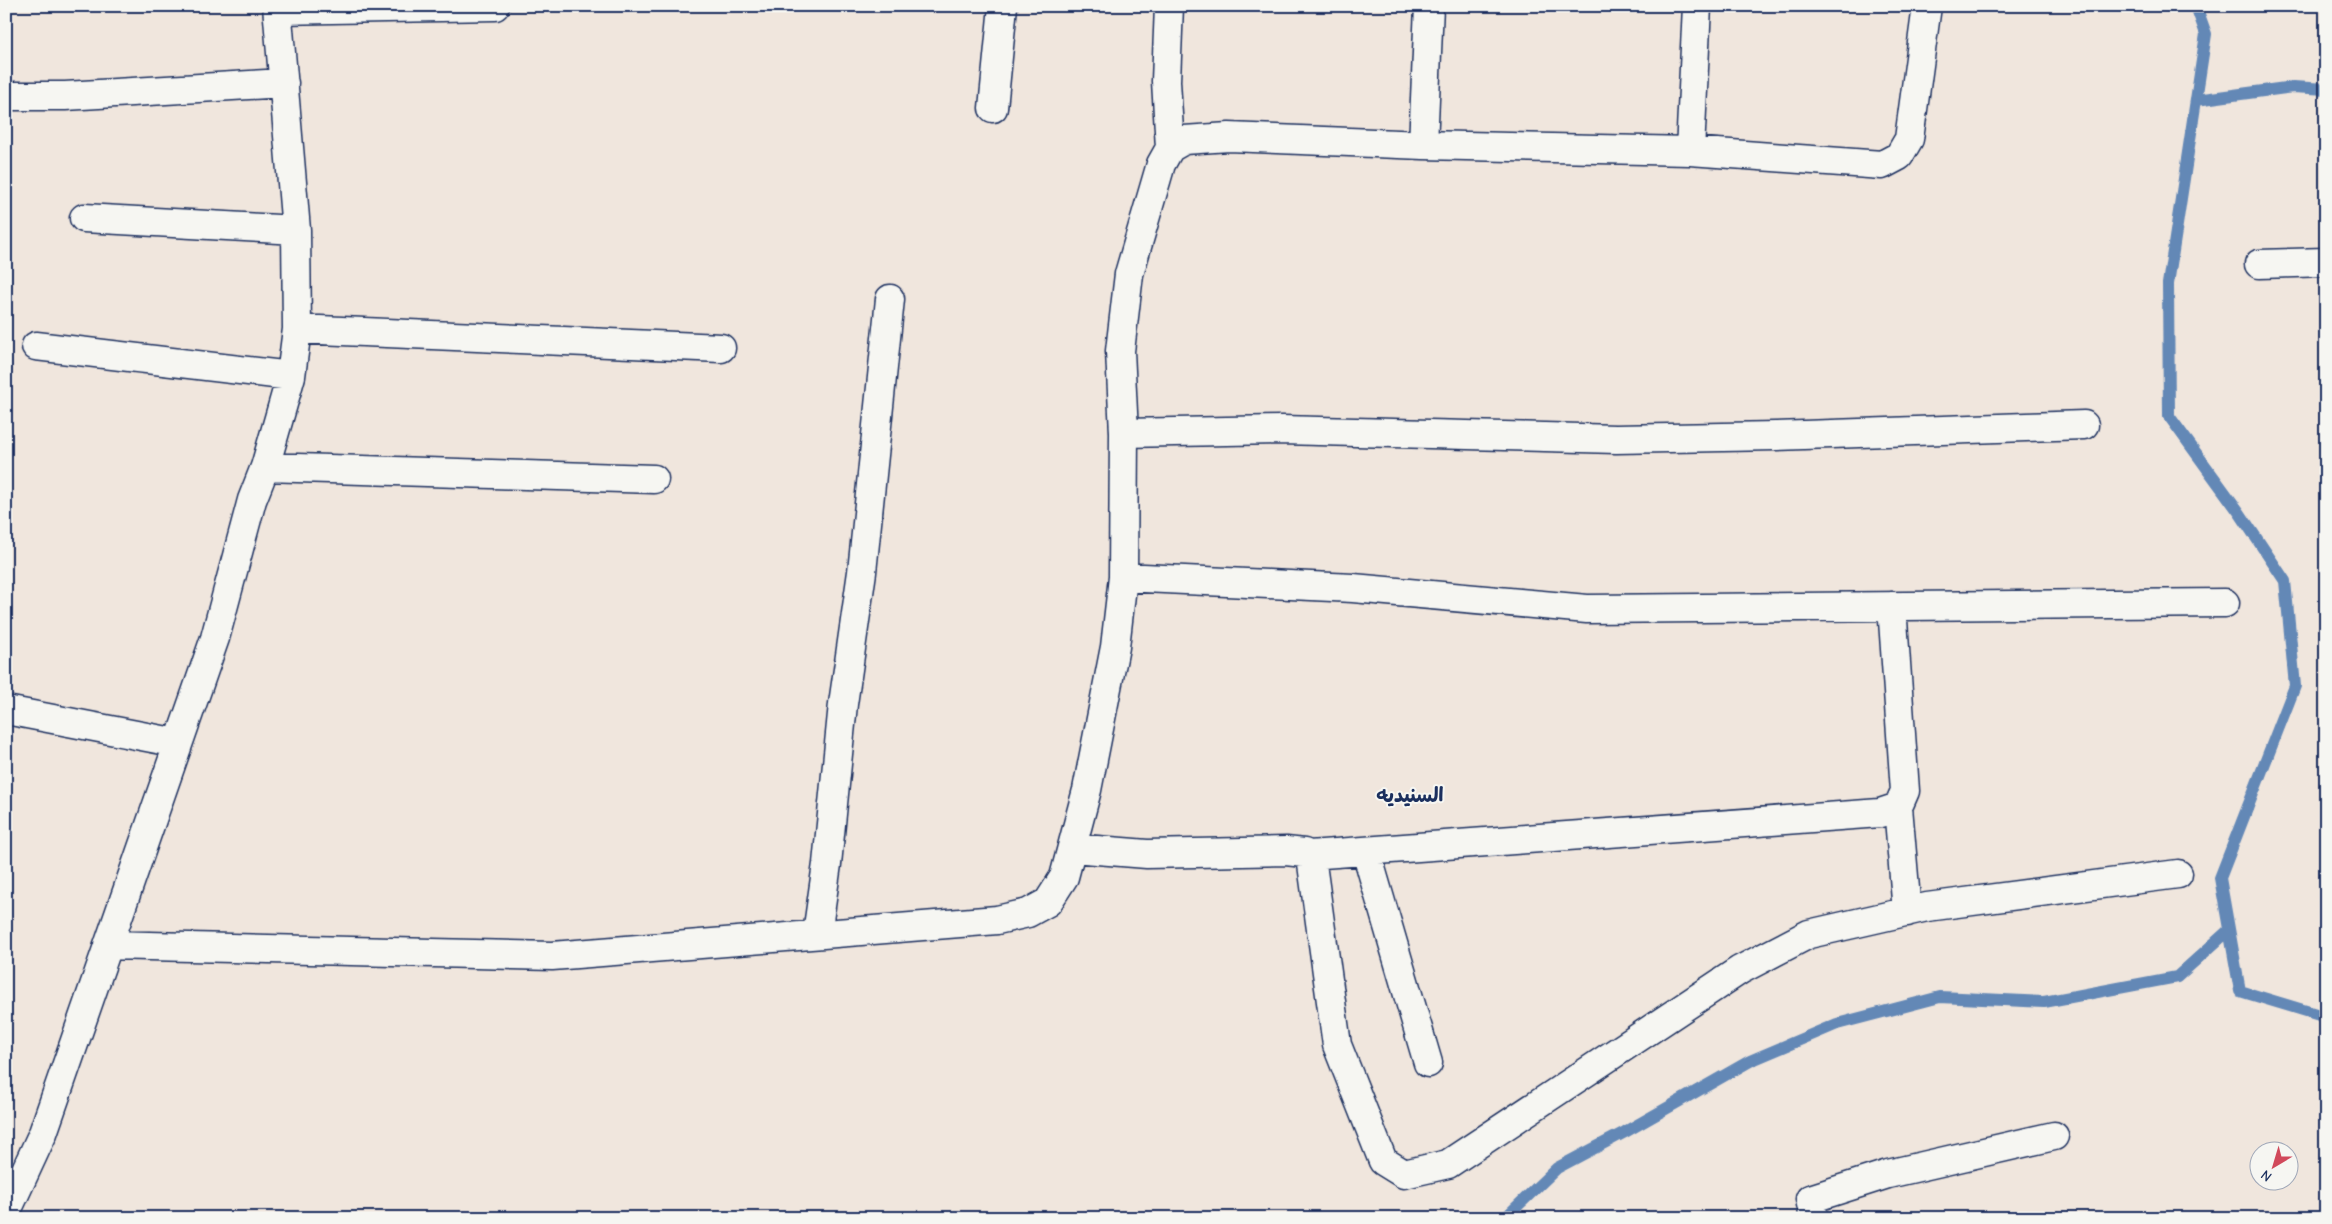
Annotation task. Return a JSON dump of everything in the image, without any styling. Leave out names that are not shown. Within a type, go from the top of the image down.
[{"type":"street","points":[[6,1213],[43,1133],[215,638],[252,500],[265,467],[291,376],[297,329],[296,230],[278,8],[495,6]]},
{"type":"street","points":[[993,108],[1003,6]]},
{"type":"street","points":[[1168,6],[1166,81],[1170,148]]},
{"type":"street","points":[[1423,145],[1430,6]]},
{"type":"street","points":[[1690,151],[1698,6]]},
{"type":"street","points":[[108,945],[552,956],[997,920],[1028,913],[1048,902],[1064,877],[1087,790],[1115,647],[1123,577],[1124,433],[1120,351],[1128,274],[1161,164],[1170,148],[1184,140],[1229,137],[1423,145],[1690,151],[1882,165],[1899,156],[1909,139],[1927,6]]},
{"type":"street","points":[[6,96],[65,96],[284,83]]},
{"type":"street","points":[[84,218],[296,230]]},
{"type":"street","points":[[2259,264],[2326,262]]},
{"type":"street","points":[[817,934],[827,864],[843,704],[862,572],[890,299]]},
{"type":"street","points":[[297,329],[721,348]]},
{"type":"street","points":[[36,346],[291,376]]},
{"type":"street","points":[[1124,433],[1282,430],[1616,438],[1776,436],[2084,425]]},
{"type":"street","points":[[265,467],[654,479]]},
{"type":"street","points":[[1123,577],[1353,588],[1587,609],[2225,604]]},
{"type":"street","points":[[1892,606],[1906,791],[1898,807],[1907,912]]},
{"type":"street","points":[[6,710],[178,743]]},
{"type":"street","points":[[1072,848],[1146,854],[1286,851],[1309,855],[1880,814],[1898,807]]},
{"type":"street","points":[[1366,851],[1428,1063]]},
{"type":"street","points":[[1309,855],[1312,859],[1318,895],[1337,1045],[1383,1161],[1404,1174],[1448,1164],[1740,970],[1808,934],[1927,907],[2178,874]]},
{"type":"street","points":[[1814,1218],[1810,1199],[1888,1174],[2054,1136]]},
{"type":"waterway","points":[[2196,6],[2206,34],[2168,284],[2169,416],[2239,512],[2285,581],[2295,686],[2220,878],[2240,991],[2326,1017]]},
{"type":"waterway","points":[[2196,100],[2293,87],[2326,89]]},
{"type":"waterway","points":[[1505,1218],[1557,1168],[1750,1061],[1837,1024],[1940,997],[2044,1002],[2177,977],[2229,930]]},
{"type":"district","name":"السنيديه","points":[[1410,795]]}]
